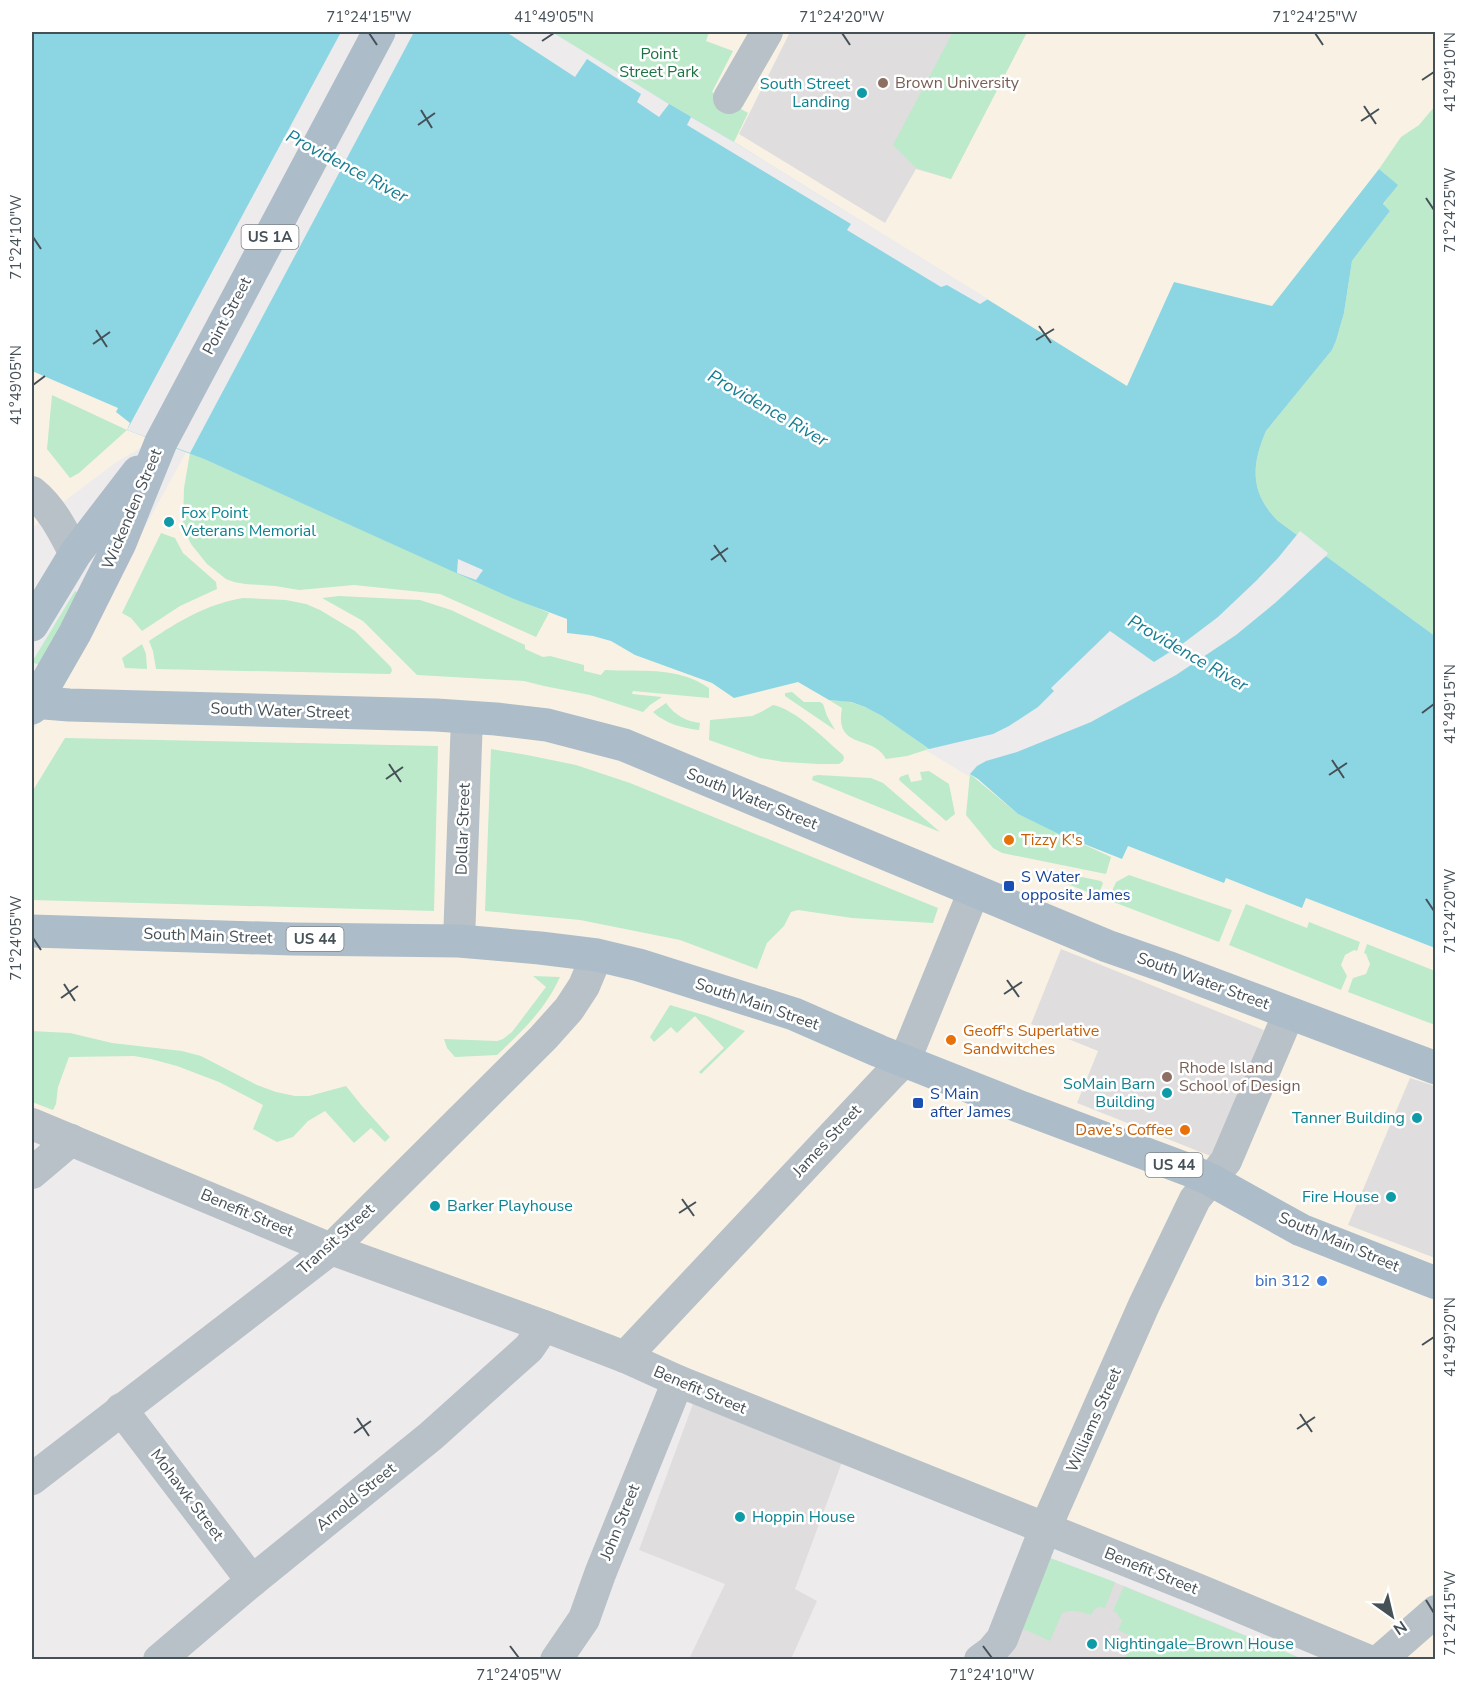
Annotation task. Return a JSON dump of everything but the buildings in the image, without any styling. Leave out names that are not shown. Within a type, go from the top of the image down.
[{"type":"main road","name":"Point Street","points":[[161,442],[379,32]]},
{"type":"main road","name":"Wickenden Street","points":[[32,625],[75,554],[161,442]]},
{"type":"main road","name":"Wickenden Street","points":[[32,704],[75,633],[120,543],[161,442]]},
{"type":"main road","name":"South Water Street","points":[[32,704],[436,715],[548,725],[624,746],[1107,946],[1436,1068]]},
{"type":"main road","name":"South Main Street","points":[[32,931],[292,939],[459,941],[540,948],[639,965],[794,1014],[1018,1106],[1211,1180],[1301,1230],[1436,1283]]},
{"type":"street","points":[[729,98],[761,42]]},
{"type":"street","points":[[32,492],[40,498],[58,522],[75,554]]},
{"type":"street","name":"Dollar Street","points":[[459,941],[467,717]]},
{"type":"street","name":"James Street","points":[[625,1357],[905,1060],[974,891]]},
{"type":"street","name":"Transit Street","points":[[32,1479],[331,1249],[543,1038],[569,1009],[584,986],[597,956]]},
{"type":"street","name":"Williams Street","points":[[980,1659],[991,1652],[1002,1640],[1045,1529],[1149,1295],[1195,1199],[1226,1161],[1289,1012]]},
{"type":"street","name":"Benefit Street","points":[[32,1124],[331,1249],[625,1357],[678,1382],[1367,1659]]},
{"type":"street","points":[[32,1173],[71,1140]]},
{"type":"street","name":"Arnold Street","points":[[170,1656],[252,1581],[439,1428],[529,1348],[544,1326]]},
{"type":"street","name":"John Street","points":[[556,1659],[584,1619],[678,1382]]},
{"type":"street","name":"Mohawk Street","points":[[121,1409],[252,1581]]},
{"type":"street","points":[[1380,1659],[1436,1611]]},
{"type":"shaded area","points":[[417,32],[1435,32],[1435,1659],[1367,1659],[32,1112],[32,733]]},
{"type":"shaded area","name":"Brown University","points":[[790,32],[1027,32],[951,179],[916,169],[885,223],[739,134]]},
{"type":"shaded area","points":[[32,368],[116,403],[162,435],[115,463],[32,528]]},
{"type":"shaded area","name":"Rhode Island School of Design","points":[[1061,949],[1264,1030],[1213,1157],[1077,1103],[1098,1051],[1031,1024]]},
{"type":"shaded area","points":[[1410,1078],[1435,1086],[1435,1258],[1348,1225]]},
{"type":"shaded area","points":[[693,1404],[842,1462],[795,1589],[817,1601],[791,1659],[689,1659],[725,1584],[639,1550]]},
{"type":"shaded area","points":[[1050,1558],[1124,1586],[1303,1659],[1005,1660]]},
{"type":"green space","name":"Point Street Park","points":[[552,32],[709,32],[706,41],[733,51],[712,92],[748,113],[734,142],[617,73]]},
{"type":"green space","points":[[953,32],[1027,32],[951,179],[916,168],[893,145]]},
{"type":"green space","points":[[1435,106],[1435,636],[1278,521],[1262,500],[1256,479],[1256,467],[1266,431],[1332,350],[1344,313],[1352,261],[1390,211],[1383,205],[1397,185],[1379,169],[1401,137],[1419,125]]},
{"type":"green space","points":[[52,395],[127,430],[79,473],[70,478],[47,449]]},
{"type":"green space","points":[[190,453],[549,613],[536,637],[440,594],[354,585],[299,590],[245,584],[226,579],[207,564],[191,544],[185,532],[184,488]]},
{"type":"green space","points":[[161,533],[175,538],[183,553],[216,582],[217,589],[180,606],[142,631],[131,618],[122,613]]},
{"type":"green space","points":[[75,591],[80,594],[39,665],[32,662]]},
{"type":"green space","points":[[339,596],[420,600],[451,610],[525,645],[525,649],[543,657],[550,656],[584,665],[584,671],[601,675],[605,670],[672,673],[697,681],[709,688],[709,698],[633,691],[632,694],[662,697],[643,712],[590,695],[524,681],[417,675],[363,621],[322,598]]},
{"type":"green space","points":[[243,598],[286,600],[306,604],[320,610],[355,631],[390,666],[392,672],[390,674],[156,669],[149,641],[194,614],[217,604]]},
{"type":"green space","points":[[142,644],[146,654],[147,669],[125,668],[122,658]]},
{"type":"green space","points":[[792,692],[804,702],[823,704],[835,730],[785,696],[785,693]]},
{"type":"green space","points":[[829,700],[850,702],[873,711],[929,749],[907,756],[886,759],[880,751],[856,740],[844,731],[841,722],[842,708]]},
{"type":"green space","points":[[666,703],[681,717],[700,723],[699,730],[674,725],[653,712]]},
{"type":"green space","points":[[773,705],[791,712],[810,726],[843,755],[843,761],[839,764],[784,762],[760,758],[709,740],[710,720],[752,716]]},
{"type":"green space","points":[[65,738],[438,746],[434,911],[32,900],[32,792]]},
{"type":"green space","points":[[491,749],[576,765],[630,783],[938,908],[933,923],[852,918],[798,910],[791,912],[784,926],[767,943],[757,969],[680,940],[580,920],[485,911]]},
{"type":"green space","points":[[929,771],[949,784],[955,814],[946,821],[899,780],[900,777],[908,774],[911,782],[922,780],[920,772]]},
{"type":"green space","points":[[970,774],[1018,814],[1111,857],[1106,874],[1002,853],[993,848],[966,815]]},
{"type":"green space","points":[[813,776],[871,778],[883,783],[940,832],[812,780]]},
{"type":"green space","points":[[1043,869],[1103,883],[1098,896],[1042,874]]},
{"type":"green space","points":[[1129,875],[1232,910],[1219,942],[1108,900],[1116,882]]},
{"type":"green space","points":[[1246,904],[1307,928],[1309,922],[1360,942],[1357,951],[1354,950],[1345,955],[1341,965],[1347,976],[1341,990],[1229,945]]},
{"type":"green space","points":[[1367,944],[1435,971],[1435,1025],[1348,992],[1353,978],[1366,974],[1370,964],[1364,953]]},
{"type":"green space","points":[[533,976],[560,977],[547,1000],[525,1028],[497,1055],[455,1057],[447,1048],[444,1039],[497,1041],[512,1032],[546,987]]},
{"type":"green space","points":[[670,1005],[745,1031],[701,1074],[699,1072],[724,1048],[695,1016],[677,1033],[671,1027],[654,1042],[650,1037]]},
{"type":"green space","points":[[32,1031],[70,1033],[112,1043],[182,1051],[201,1056],[257,1085],[295,1096],[309,1096],[346,1086],[390,1137],[385,1142],[371,1128],[354,1143],[325,1111],[308,1121],[293,1137],[277,1142],[253,1129],[263,1105],[219,1082],[177,1066],[134,1056],[69,1057],[58,1087],[53,1110],[32,1102]]},
{"type":"green space","points":[[1050,1558],[1115,1582],[1105,1608],[1098,1607],[1091,1615],[1073,1611],[1062,1613],[1050,1641],[1019,1627]]},
{"type":"green space","points":[[1124,1586],[1302,1659],[1125,1659],[1133,1637],[1118,1630],[1122,1621],[1113,1611]]},
{"type":"water","name":"Providence River","points":[[32,32],[552,32],[1127,386],[1174,282],[1272,306],[1379,169],[1398,185],[1383,204],[1390,211],[1352,261],[1344,313],[1332,350],[1266,431],[1258,456],[1256,479],[1262,500],[1278,521],[1435,636],[1435,948],[1306,898],[1302,908],[1226,878],[1224,883],[1128,846],[1122,859],[1059,834],[1018,814],[978,779],[929,749],[882,716],[851,702],[829,700],[798,682],[734,698],[712,683],[635,655],[611,641],[567,633],[567,619],[514,599],[204,459],[127,430],[130,423],[116,412],[118,408],[32,371]]},
{"type":"pier","points":[[341,32],[414,32],[190,453],[127,430]]},
{"type":"pier","points":[[506,32],[552,32],[669,104],[659,117],[637,102],[641,94],[587,59],[575,77]]},
{"type":"pier","points":[[691,117],[988,299],[980,304],[947,285],[941,287],[847,230],[851,224],[687,125]]},
{"type":"pier","points":[[1300,531],[1328,553],[1326,556],[1236,635],[1176,675],[1091,722],[1017,752],[986,761],[977,766],[970,777],[925,750],[993,734],[1009,726],[1038,707],[1054,691],[1051,688],[1110,631],[1154,662],[1218,617],[1278,558]]},
{"type":"pier","points":[[458,559],[483,570],[476,580],[457,573]]},
{"type":"place","name":"Brown University","points":[[883,83]]},
{"type":"place","name":"South Street Landing","points":[[862,93]]},
{"type":"place","name":"Fox Point Veterans Memorial","points":[[169,522]]},
{"type":"place","name":"Tizzy K's","points":[[1009,840]]},
{"type":"place","name":"S Water opposite James","points":[[1009,886]]},
{"type":"place","name":"Geoff's Superlative Sandwitches","points":[[951,1040]]},
{"type":"place","name":"Rhode Island School of Design","points":[[1167,1077]]},
{"type":"place","name":"SoMain Barn Building","points":[[1167,1093]]},
{"type":"place","name":"S Main after James","points":[[918,1103]]},
{"type":"place","name":"Tanner Building","points":[[1417,1118]]},
{"type":"place","name":"Dave’s Coffee","points":[[1185,1130]]},
{"type":"place","name":"Fire House","points":[[1391,1197]]},
{"type":"place","name":"Barker Playhouse","points":[[435,1206]]},
{"type":"place","name":"bin 312","points":[[1322,1281]]},
{"type":"place","name":"Hoppin House","points":[[740,1517]]},
{"type":"place","name":"Nightingale–Brown House","points":[[1092,1644]]}]
